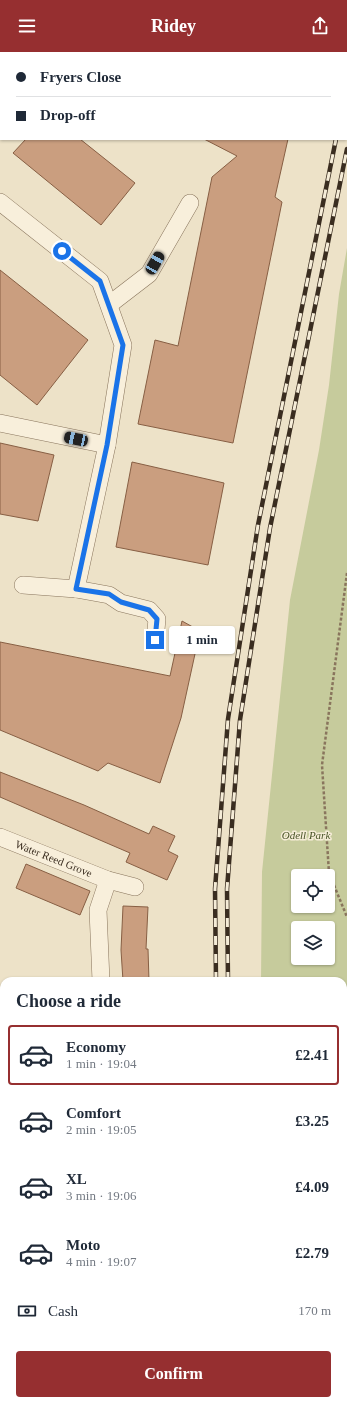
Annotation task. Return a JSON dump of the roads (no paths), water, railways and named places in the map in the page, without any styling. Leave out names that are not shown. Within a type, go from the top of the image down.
[{"type":"street","points":[[0,202],[100,281],[110,304],[123,345],[107,445],[76,589]]},
{"type":"street","points":[[110,304],[149,274],[190,203]]},
{"type":"street","points":[[0,423],[107,445]]},
{"type":"street","points":[[22,585],[76,589],[109,594],[121,602],[149,610],[157,619],[155,640]]},
{"type":"street","name":"Water Reed Grove","points":[[0,837],[108,880],[135,887]]},
{"type":"street","points":[[101,977],[98,910],[108,880]]},
{"type":"railway","points":[[216,977],[215,889],[228,719],[258,525],[336,140]]},
{"type":"railway","points":[[228,977],[227,889],[240,720],[270,528],[347,149]]},
{"type":"park label","name":"Odell Park","points":[[306,835]]}]
